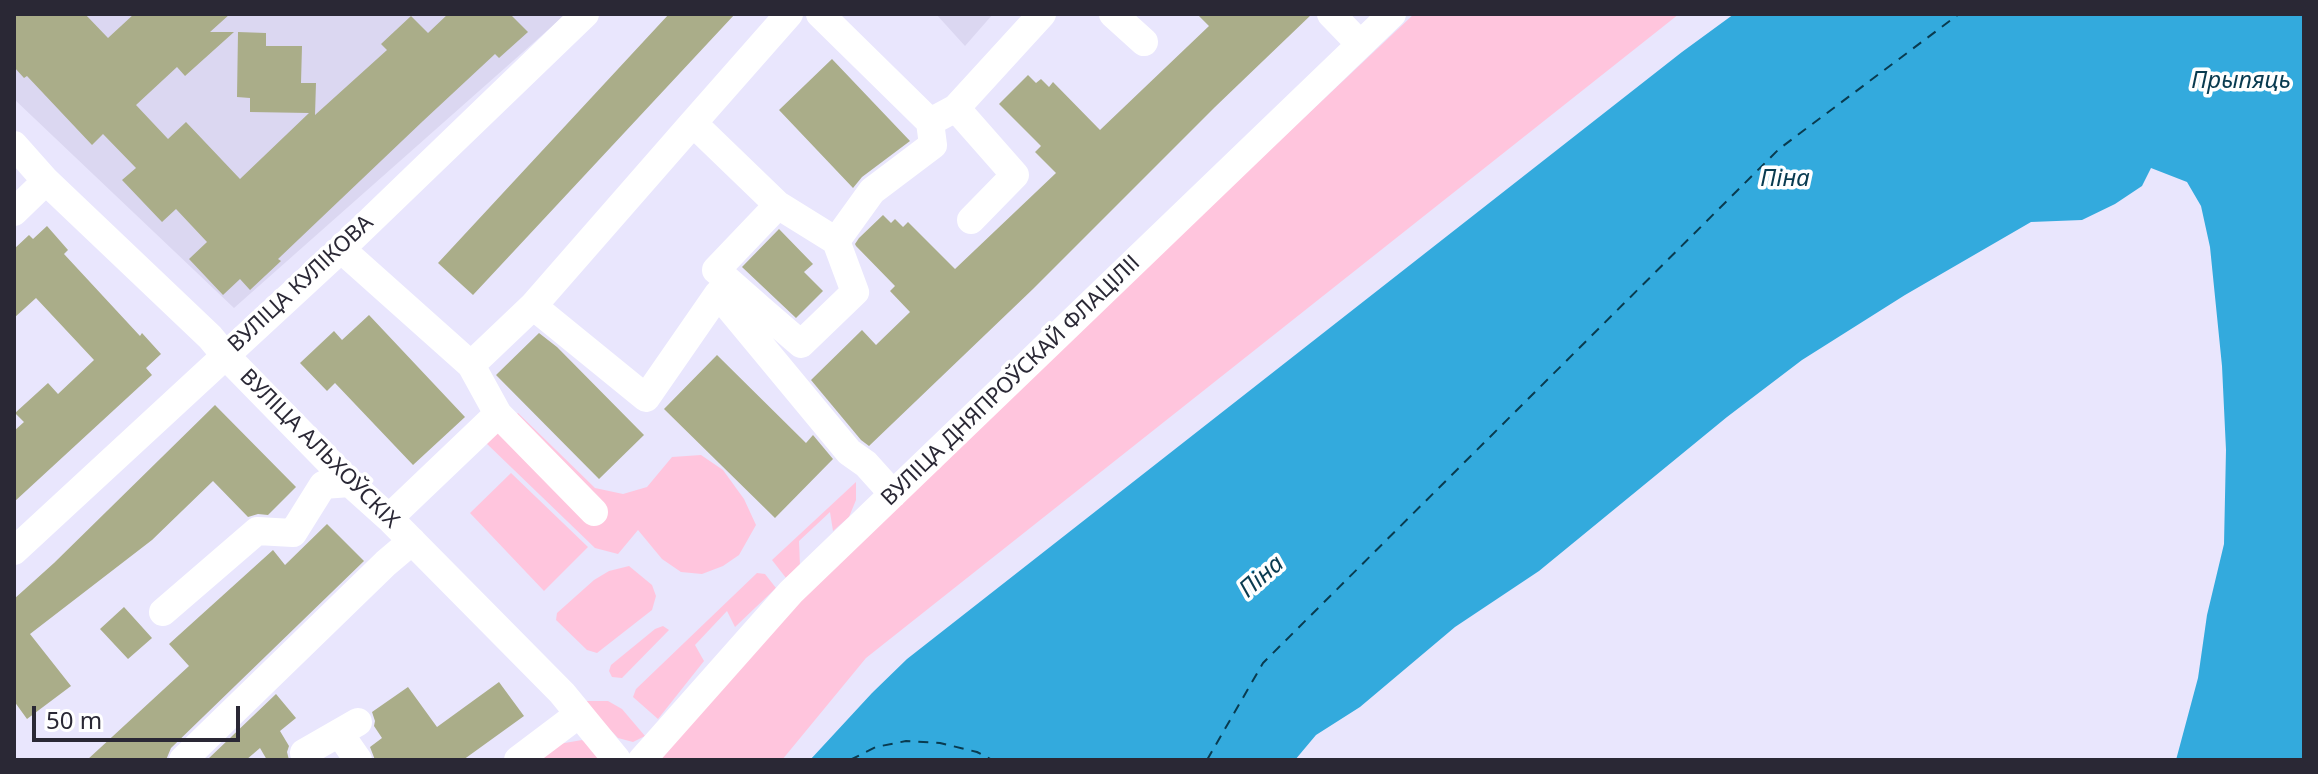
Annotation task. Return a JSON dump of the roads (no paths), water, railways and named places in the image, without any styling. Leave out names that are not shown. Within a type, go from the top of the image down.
[{"type":"street","name":"ВУЛІЦА КУЛІКОВА","points":[[14,551],[341,249],[585,14]]},
{"type":"street","points":[[471,365],[533,306],[789,14]]},
{"type":"street","points":[[820,14],[930,122],[933,145],[872,191],[836,241]]},
{"type":"street","points":[[930,122],[956,108],[1042,14]]},
{"type":"street","points":[[1113,14],[1144,42]]},
{"type":"street","points":[[1331,14],[1360,44]]},
{"type":"street","name":"ВУЛІЦА ДНЯПРОЎСКАЙ ФЛАЦІЛІІ","points":[[642,760],[791,592],[1392,14]]},
{"type":"street","points":[[956,108],[1015,175],[971,220]]},
{"type":"street","points":[[693,123],[778,205],[836,241],[855,292],[801,344],[716,270],[778,205]]},
{"type":"street","name":"ВУЛІЦА АЛЬХОЎСКІХ","points":[[14,145],[46,181],[210,337],[350,483],[389,518],[562,693],[617,760]]},
{"type":"street","points":[[14,212],[46,181]]},
{"type":"street","points":[[341,249],[471,365],[498,414],[594,512]]},
{"type":"street","points":[[533,306],[646,398],[718,294]]},
{"type":"street","points":[[718,294],[849,452],[866,464],[893,494]]},
{"type":"street","points":[[718,294],[758,307]]},
{"type":"street","points":[[389,518],[498,414]]},
{"type":"street","points":[[163,612],[257,531],[293,533],[323,485],[350,483]]},
{"type":"street","points":[[183,760],[412,541]]},
{"type":"street","points":[[518,760],[579,714]]},
{"type":"street","points":[[304,753],[349,728],[358,760]]},
{"type":"water","name":"Піна","points":[[1734,14],[2304,14],[2304,760],[2176,760],[2198,678],[2207,615],[2224,544],[2226,450],[2222,366],[2210,247],[2201,206],[2187,182],[2151,168],[2142,186],[2115,204],[2082,220],[2031,222],[1905,295],[1802,360],[1727,417],[1539,571],[1455,627],[1360,707],[1316,735],[1295,760],[810,760],[907,659]]},
{"type":"water label","name":"Прыпяць","points":[[2241,81]]}]
